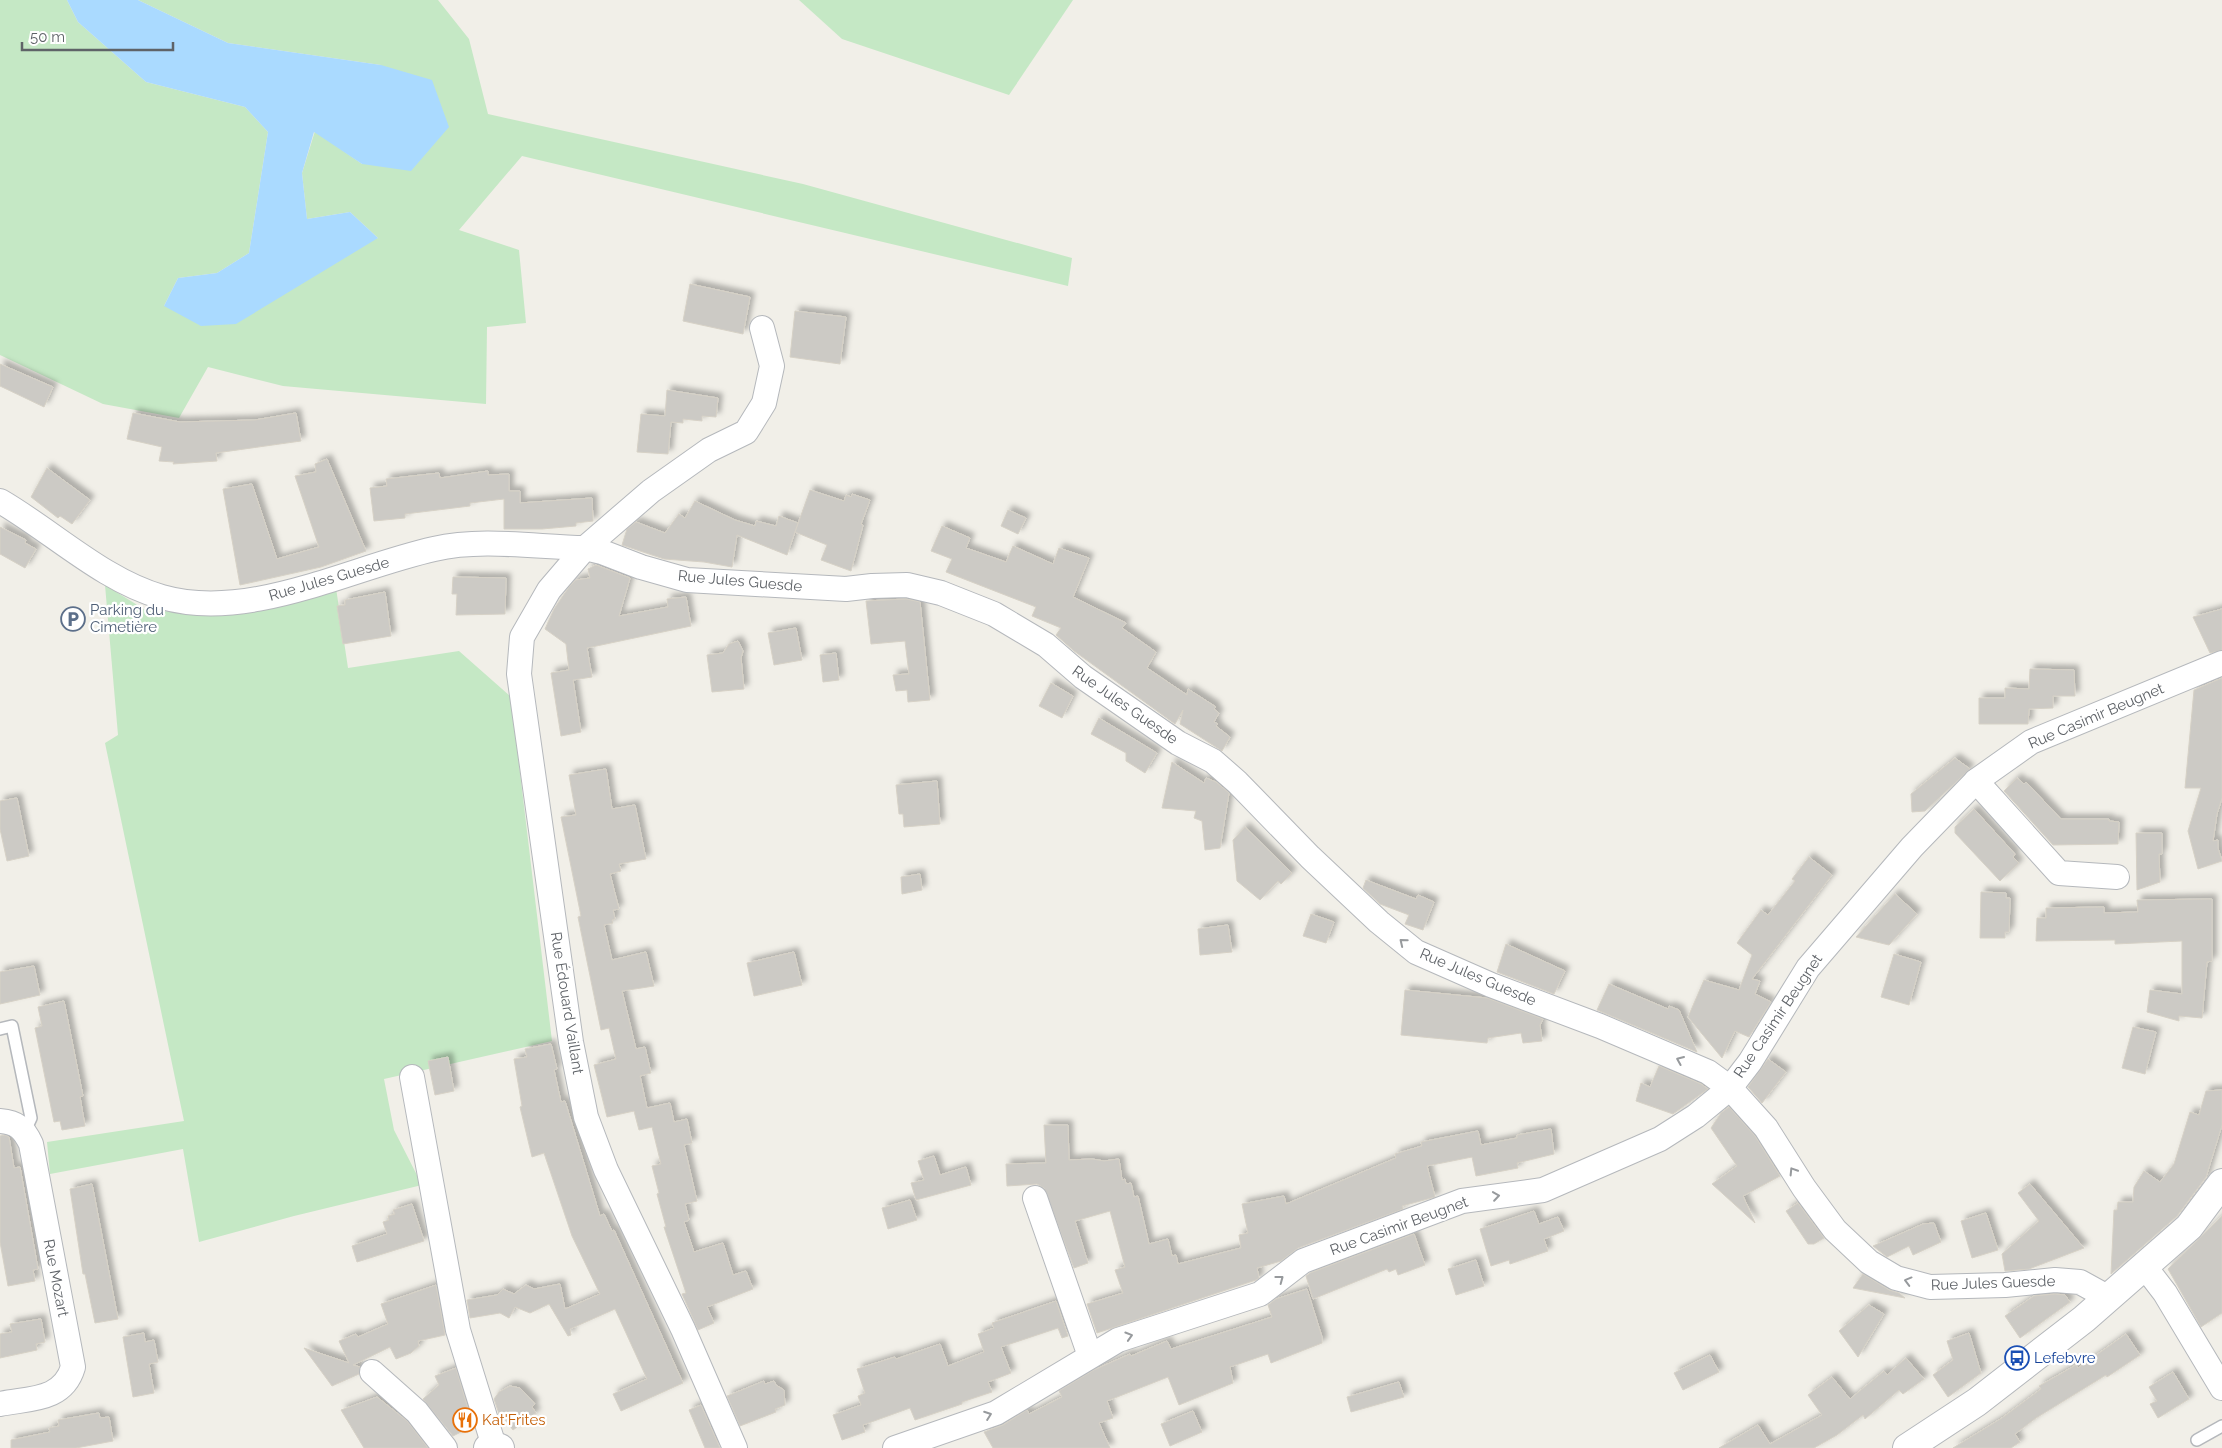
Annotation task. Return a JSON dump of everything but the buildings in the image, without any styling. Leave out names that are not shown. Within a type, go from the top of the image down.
[{"type":"street","name":"Rue Édouard Vaillant","points":[[735,1448],[683,1329],[606,1170],[586,1117],[571,1042],[519,674],[522,637],[548,590],[585,548],[651,491],[709,450],[746,432],[764,403],[772,366],[762,328]]},
{"type":"street","name":"Rue Jules Guesde","points":[[0,501],[115,577],[161,597],[190,604],[227,604],[270,596],[434,549],[475,544],[585,548],[686,580],[846,589],[908,585],[941,593],[994,614],[1046,645],[1083,677],[1178,743],[1213,761],[1237,782],[1310,857],[1379,922],[1416,952],[1708,1072],[1730,1088],[1766,1128],[1804,1188],[1835,1230],[1869,1262],[1896,1278],[1930,1287],[2005,1285],[2055,1280],[2080,1282],[2109,1298]]},
{"type":"street","name":"Rue Casimir Beugnet","points":[[895,1448],[996,1413],[1118,1340],[1260,1294],[1303,1261],[1462,1201],[1543,1190],[1660,1139],[1712,1104],[1730,1088],[1750,1062],[1808,968],[1912,847],[1976,781],[2031,742],[2222,663]]},
{"type":"street","points":[[1976,781],[2059,873],[2117,877]]},
{"type":"street","points":[[412,1077],[458,1330],[494,1447]]},
{"type":"street","points":[[0,1119],[14,1123],[25,1131]]},
{"type":"street","name":"Rue Mozart","points":[[0,1404],[52,1394],[63,1388],[69,1379],[73,1367],[34,1158],[25,1131]]},
{"type":"street","points":[[1907,1448],[2022,1370],[2109,1298],[2189,1227],[2222,1183]]},
{"type":"street","points":[[1035,1198],[1090,1356]]},
{"type":"street","points":[[2145,1267],[2165,1293],[2222,1388]]},
{"type":"street","points":[[372,1372],[417,1412],[445,1448]]},
{"type":"lane","points":[[0,1028],[12,1026],[31,1118],[25,1131]]},
{"type":"lane","points":[[2196,1440],[2222,1426]]},
{"type":"green space","points":[[0,0],[67,0],[78,22],[146,82],[245,107],[268,132],[249,253],[217,273],[178,278],[164,306],[378,238],[350,212],[307,219],[302,173],[315,131],[362,164],[381,65],[228,43],[138,0],[438,0],[469,39],[488,114],[803,184],[1072,258],[1068,286],[522,156],[459,230],[519,250],[526,323],[487,327],[486,404],[283,386],[208,367],[179,418],[103,404],[0,355]]},
{"type":"green space","points":[[799,0],[1073,0],[1009,95],[842,39]]},
{"type":"green space","points":[[105,585],[147,611],[224,612],[336,588],[348,668],[459,651],[511,697],[552,1041],[384,1079],[394,1130],[422,1185],[294,1216],[199,1242],[183,1149],[50,1174],[47,1142],[184,1121],[105,743],[118,735]]},
{"type":"water","points":[[67,0],[138,0],[228,43],[381,65],[432,80],[449,127],[411,171],[362,164],[314,132],[302,173],[307,219],[350,212],[378,238],[236,324],[201,326],[164,306],[178,278],[217,273],[249,253],[268,132],[245,107],[146,82],[78,22]]},
{"type":"place","name":"Parking du Cimetière","points":[[73,619]]},
{"type":"place","name":"Lefebvre","points":[[2017,1358]]},
{"type":"place","name":"Kat'Frites","points":[[465,1420]]}]
